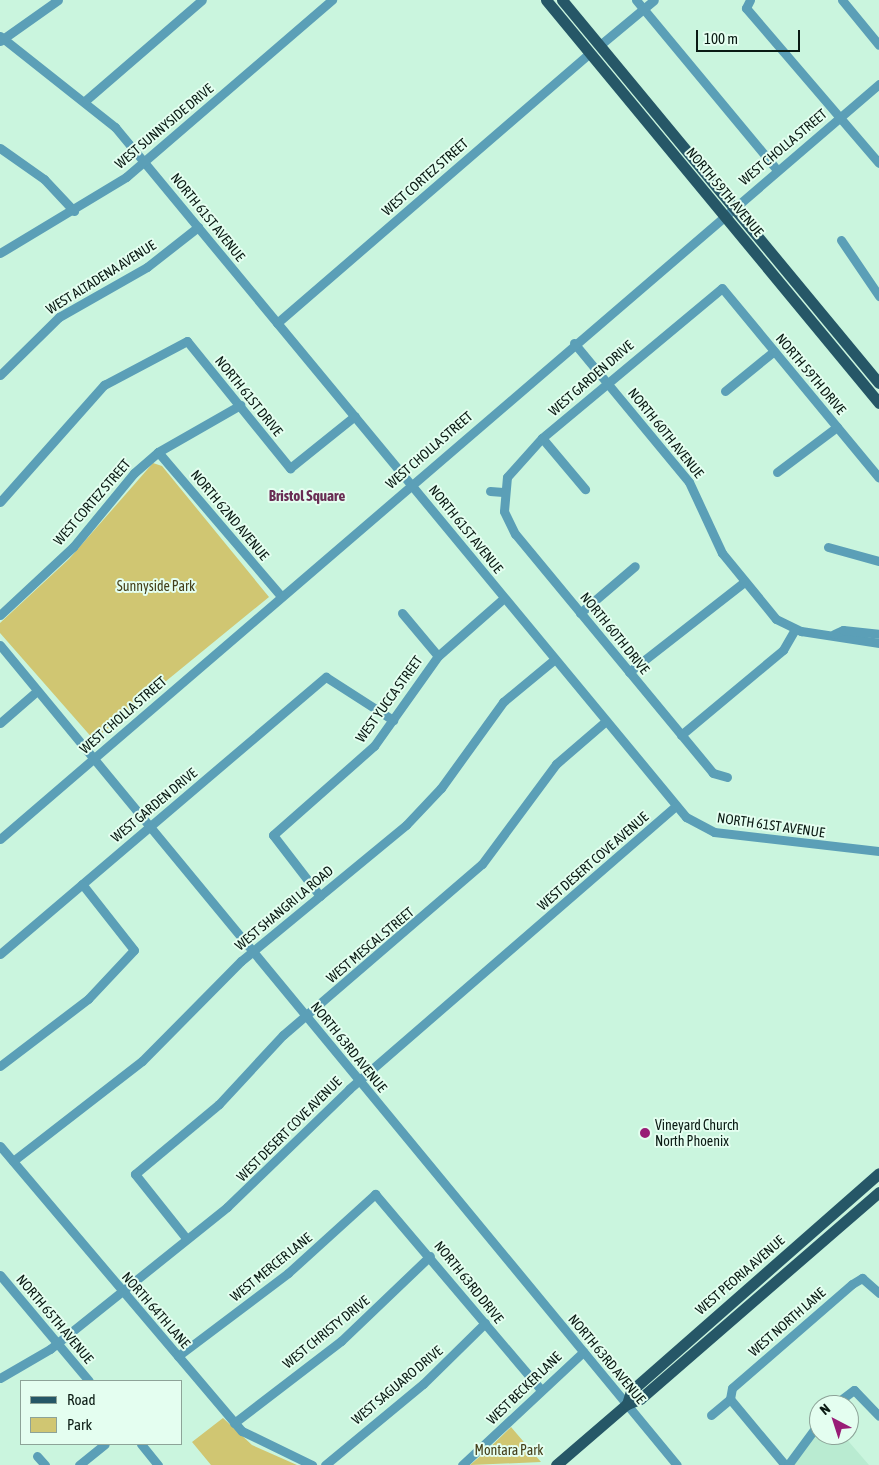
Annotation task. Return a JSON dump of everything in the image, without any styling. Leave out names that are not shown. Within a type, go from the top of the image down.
[{"type":"main road","name":"NORTH 59TH AVENUE","points":[[546,0],[879,403]]},
{"type":"main road","name":"NORTH 59TH AVENUE","points":[[562,0],[879,383]]},
{"type":"main road","name":"WEST PEORIA AVENUE","points":[[627,1404],[631,1391],[879,1173]]},
{"type":"main road","name":"WEST PEORIA AVENUE","points":[[562,1463],[627,1404],[640,1400],[879,1192]]},
{"type":"main road","points":[[798,1263],[810,1244],[853,1207],[853,1196]]},
{"type":"street","points":[[1,39],[58,0]]},
{"type":"street","points":[[86,100],[202,0]]},
{"type":"street","name":"WEST SUNNYSIDE DRIVE","points":[[0,253],[29,232],[74,211],[144,161],[332,0]]},
{"type":"street","points":[[636,0],[777,170]]},
{"type":"street","points":[[600,45],[654,0]]},
{"type":"street","points":[[842,0],[879,44]]},
{"type":"street","points":[[748,4],[838,119],[879,163]]},
{"type":"street","name":"NORTH 61ST AVENUE","points":[[1,39],[25,60],[86,100],[144,161],[676,806],[693,823],[714,832],[879,851]]},
{"type":"street","name":"WEST CORTEZ STREET","points":[[278,323],[590,53]]},
{"type":"street","name":"WEST CHOLLA STREET","points":[[0,839],[733,206],[879,84]]},
{"type":"street","points":[[0,148],[44,179],[74,211]]},
{"type":"street","name":"WEST ALTADENA AVENUE","points":[[0,375],[59,317],[147,267],[198,227]]},
{"type":"street","points":[[841,240],[879,296]]},
{"type":"street","name":"NORTH 59TH DRIVE","points":[[722,288],[879,478]]},
{"type":"street","name":"WEST GARDEN DRIVE","points":[[503,492],[513,467],[542,438],[722,288]]},
{"type":"street","name":"NORTH 61ST DRIVE","points":[[0,502],[104,385],[186,342],[240,405],[290,468],[355,416]]},
{"type":"street","name":"NORTH 60TH AVENUE","points":[[574,343],[689,482],[722,552],[744,582],[776,619],[795,629],[879,642]]},
{"type":"street","points":[[725,391],[774,351]]},
{"type":"street","name":"WEST CORTEZ STREET","points":[[0,615],[73,547],[158,452],[240,405]]},
{"type":"street","points":[[777,472],[838,427]]},
{"type":"street","points":[[542,438],[585,489]]},
{"type":"street","name":"NORTH 62ND AVENUE","points":[[158,452],[280,596]]},
{"type":"street","points":[[490,491],[503,492]]},
{"type":"street","name":"NORTH 60TH DRIVE","points":[[503,492],[504,511],[515,534],[713,772],[727,777]]},
{"type":"street","points":[[828,548],[879,561]]},
{"type":"street","points":[[580,613],[635,566]]},
{"type":"street","points":[[629,672],[744,582]]},
{"type":"street","name":"WEST YUCCA STREET","points":[[320,896],[273,835],[361,759],[393,720],[438,656],[504,598]]},
{"type":"street","points":[[402,613],[438,656]]},
{"type":"street","points":[[681,735],[775,658],[795,629]]},
{"type":"street","name":"NORTH 60TH AVENUE","points":[[834,634],[842,630],[879,634]]},
{"type":"street","name":"NORTH 63RD AVENUE","points":[[0,645],[677,1465]]},
{"type":"street","name":"WEST SHANGRI LA ROAD","points":[[13,1162],[142,1061],[253,952],[406,825],[441,788],[503,702],[556,659]]},
{"type":"street","name":"WEST GARDEN DRIVE","points":[[0,954],[326,677],[393,720]]},
{"type":"street","points":[[0,723],[38,691]]},
{"type":"street","name":"WEST MESCAL STREET","points":[[186,1238],[135,1174],[219,1104],[306,1016],[482,864],[556,764],[606,721]]},
{"type":"street","name":"WEST DESERT COVE AVENUE","points":[[0,1378],[57,1343],[120,1289],[267,1173],[359,1080],[676,806]]},
{"type":"street","points":[[0,1066],[88,999],[134,950],[82,884]]},
{"type":"street","name":"NORTH 64TH LANE","points":[[0,1146],[234,1422],[251,1438],[312,1465]]},
{"type":"street","name":"NORTH 63RD DRIVE","points":[[375,1194],[430,1256],[541,1390]]},
{"type":"street","name":"WEST MERCER LANE","points":[[178,1356],[288,1273],[375,1194]]},
{"type":"street","name":"WEST CHRISTY DRIVE","points":[[234,1422],[341,1341],[430,1256]]},
{"type":"street","name":"NORTH 65TH AVENUE","points":[[0,1274],[88,1380]]},
{"type":"street","name":"WEST NORTH LANE","points":[[730,1399],[732,1388],[862,1278],[879,1294]]},
{"type":"street","name":"WEST SAGUARO DRIVE","points":[[325,1465],[423,1384],[485,1323]]},
{"type":"street","name":"WEST BECKER LANE","points":[[462,1465],[583,1352]]},
{"type":"street","points":[[847,1395],[854,1390],[859,1395]]},
{"type":"street","points":[[859,1395],[879,1416]]},
{"type":"street","points":[[711,1416],[730,1399],[787,1465],[809,1436]]},
{"type":"street","points":[[79,1465],[104,1445]]},
{"type":"street","points":[[142,1445],[158,1465]]},
{"type":"street","points":[[37,1456],[45,1465]]},
{"type":"shaded area","points":[[809,1437],[809,1445],[852,1445],[869,1465],[788,1465]]},
{"type":"green space","name":"Sunnyside Park","points":[[153,463],[162,466],[269,597],[94,740],[0,633],[0,623],[69,559]]},
{"type":"green space","points":[[223,1418],[252,1445],[297,1465],[211,1465],[192,1442]]},
{"type":"green space","name":"Montara Park","points":[[511,1427],[541,1462],[470,1465],[484,1453]]},
{"type":"place","name":"Vineyard Church North Phoenix","points":[[645,1133]]},
{"type":"district","name":"Bristol Square","points":[[307,496]]}]
